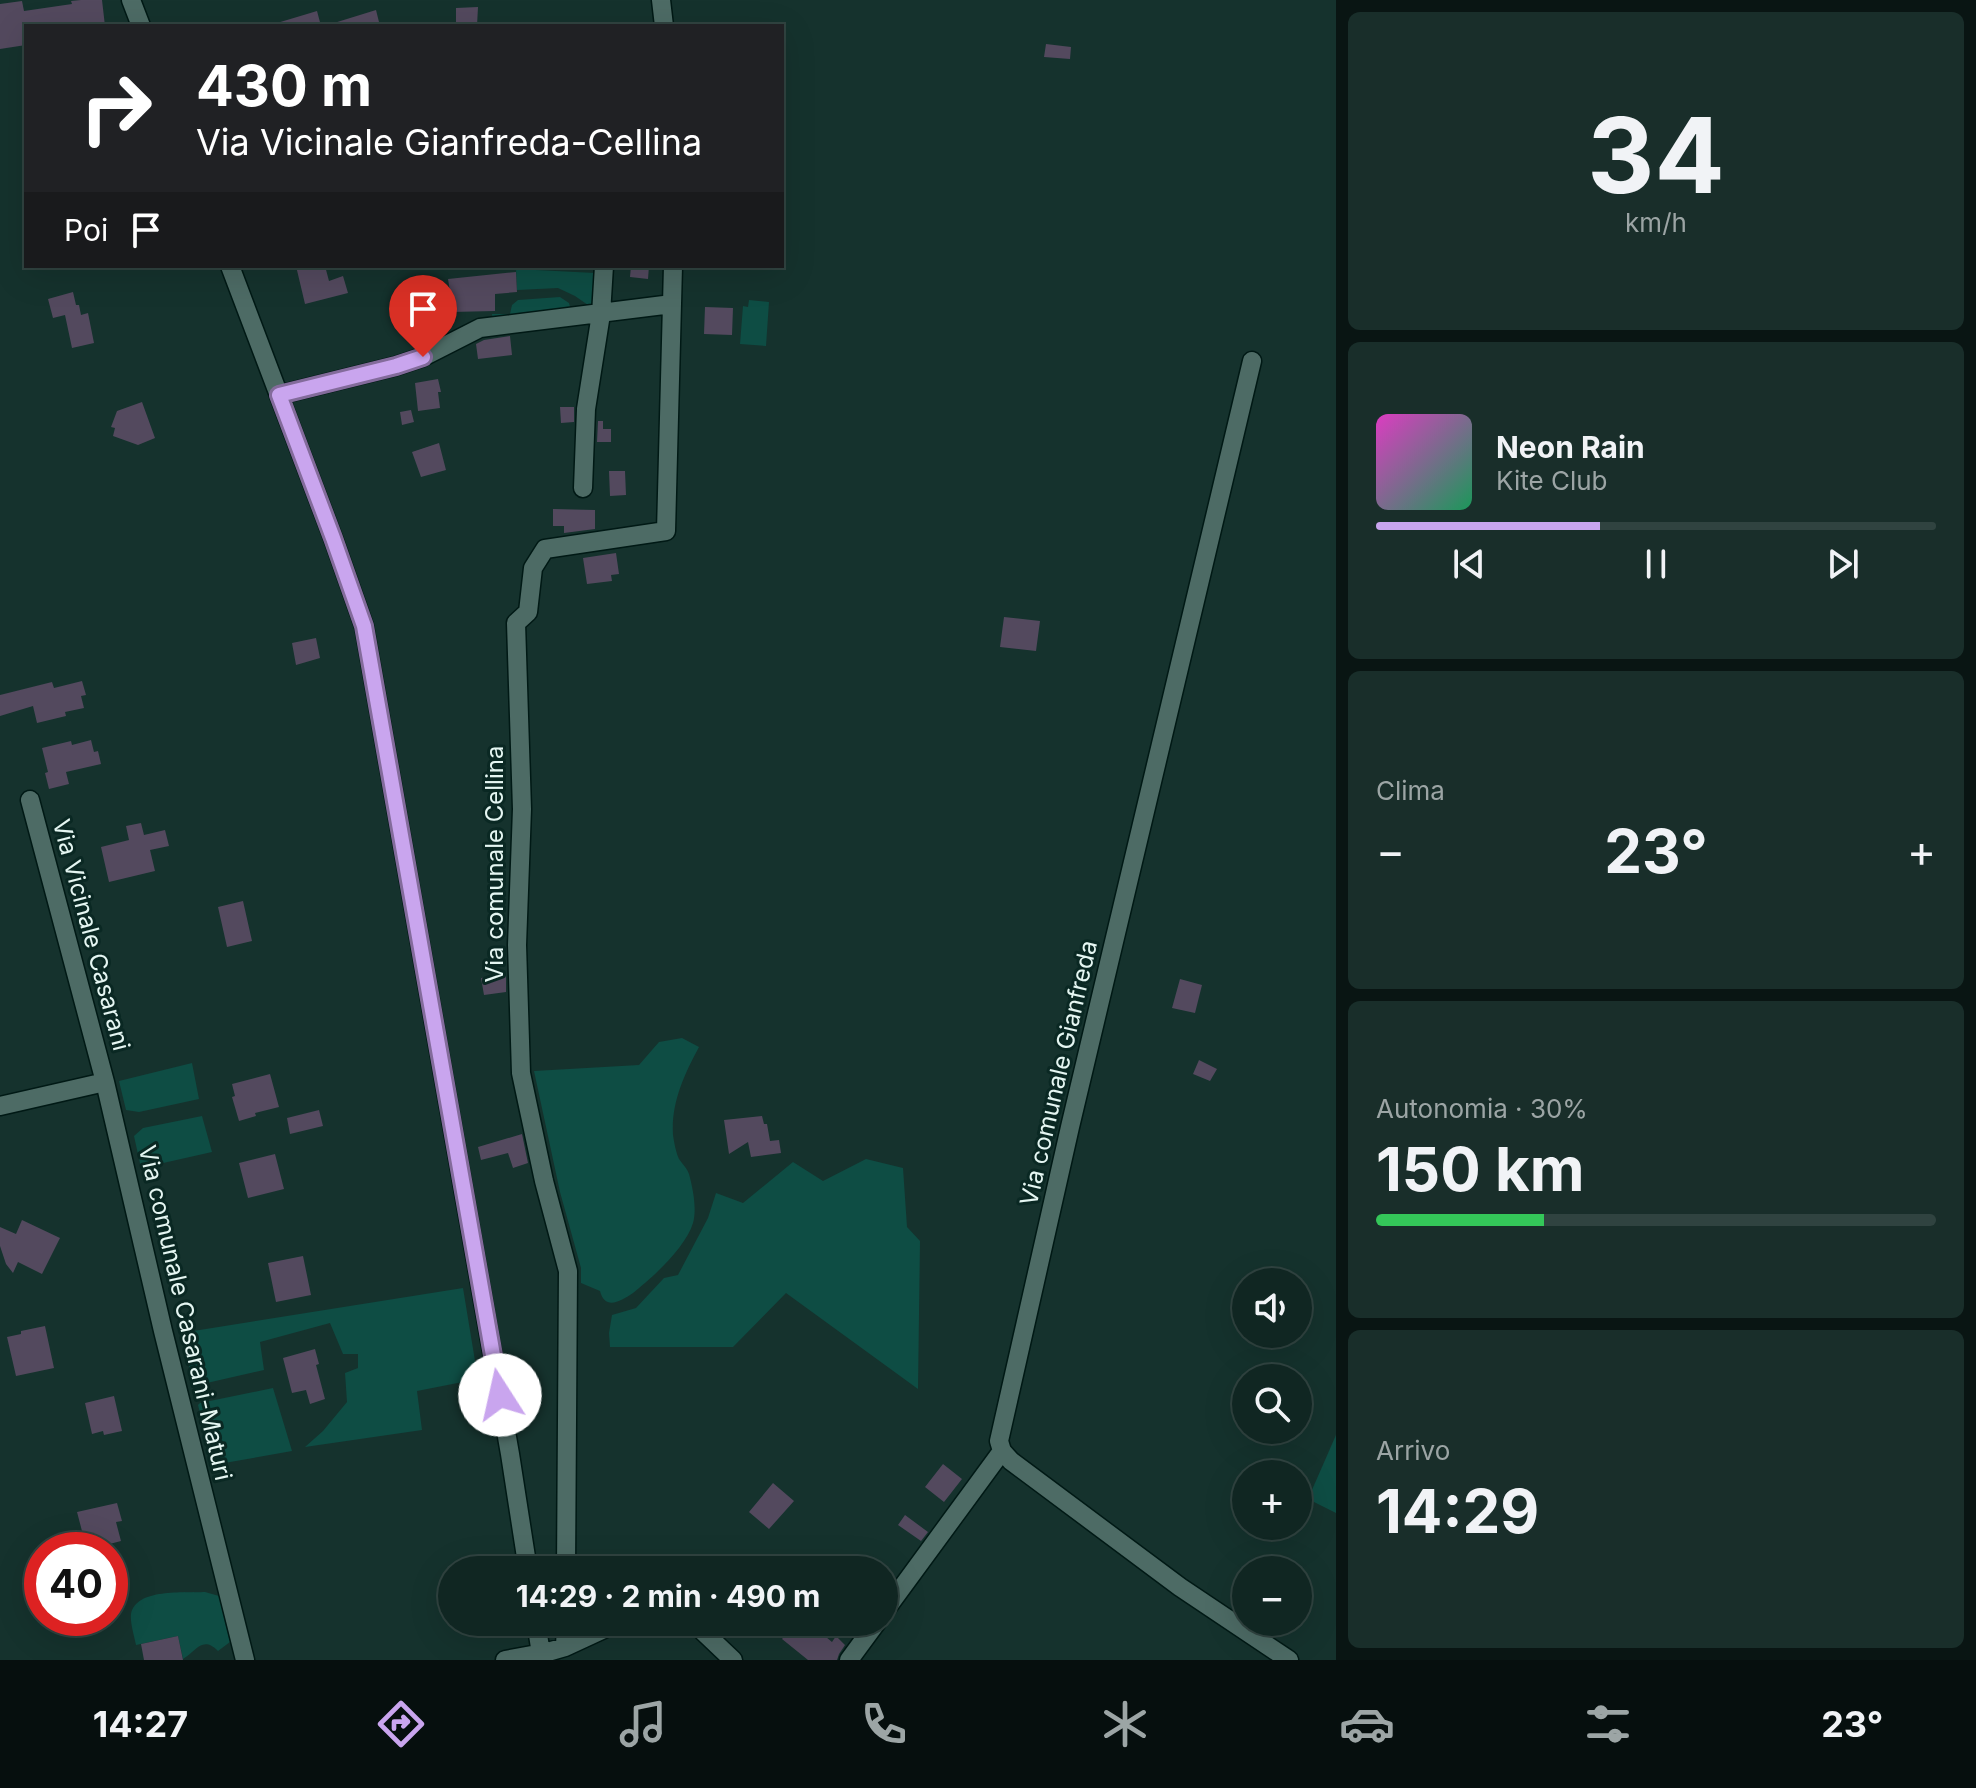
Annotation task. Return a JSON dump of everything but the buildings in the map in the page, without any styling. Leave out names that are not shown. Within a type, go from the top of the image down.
[{"type":"street","points":[[131,0],[140,24]]},
{"type":"street","points":[[661,0],[664,24]]},
{"type":"street","points":[[231,268],[364,626],[526,1556]]},
{"type":"street","points":[[583,488],[586,409],[601,314],[604,268]]},
{"type":"street","name":"Via comunale Cellina","points":[[566,1556],[568,1271],[544,1181],[521,1073],[517,945],[522,809],[516,623],[528,612],[533,568],[545,549],[666,531],[673,268]]},
{"type":"street","points":[[279,395],[396,366],[423,357],[480,328],[672,304]]},
{"type":"street","name":"Via comunale Gianfreda","points":[[1002,1451],[999,1441],[1070,1127],[1252,361]]},
{"type":"street","name":"Via Vicinale Casarani","points":[[30,800],[105,1082]]},
{"type":"street","points":[[0,1106],[105,1082]]},
{"type":"street","name":"Via comunale Casarani-Maturi","points":[[105,1082],[166,1346],[245,1660]]},
{"type":"street","points":[[898,1593],[1002,1451],[1011,1461],[1180,1587],[1289,1660]]},
{"type":"street","points":[[538,1636],[541,1657]]},
{"type":"street","points":[[565,1636],[565,1647]]},
{"type":"street","points":[[505,1660],[541,1657],[589,1636]]},
{"type":"street","points":[[708,1636],[733,1660]]},
{"type":"street","points":[[849,1660],[867,1636]]},
{"type":"green space","points":[[516,269],[595,273],[593,303],[588,305],[558,288],[517,290]]},
{"type":"green space","points":[[560,297],[569,303],[572,314],[493,322],[492,314],[510,314],[512,305],[518,300]]},
{"type":"green space","points":[[749,300],[769,302],[766,346],[740,344],[743,306],[748,307]]},
{"type":"green space","points":[[682,1038],[699,1047],[680,1090],[673,1123],[677,1154],[692,1186],[695,1205],[693,1223],[676,1252],[658,1271],[633,1293],[609,1303],[600,1291],[581,1283],[581,1268],[560,1192],[534,1071],[639,1065],[659,1042]]},
{"type":"green space","points":[[192,1063],[199,1099],[139,1112],[126,1110],[119,1081]]},
{"type":"green space","points":[[202,1116],[212,1152],[141,1168],[134,1136],[143,1128]]},
{"type":"green space","points":[[866,1159],[903,1168],[907,1227],[920,1241],[918,1389],[786,1293],[733,1347],[610,1347],[612,1315],[636,1308],[664,1278],[678,1275],[708,1218],[716,1193],[743,1203],[793,1162],[823,1181]]},
{"type":"green space","points":[[463,1288],[478,1379],[417,1391],[422,1430],[305,1447],[347,1402],[345,1373],[358,1368],[358,1354],[343,1354],[330,1323],[260,1342],[264,1370],[198,1385],[193,1383],[181,1333]]},
{"type":"green space","points":[[273,1388],[292,1451],[213,1465],[198,1405]]},
{"type":"green space","points":[[1336,1435],[1336,1513],[1312,1501],[1312,1490]]},
{"type":"green space","points":[[205,1592],[219,1596],[230,1642],[218,1651],[212,1646],[199,1646],[183,1659],[178,1636],[136,1645],[131,1614],[142,1600],[162,1594]]},
{"type":"route","points":[[423,357],[279,395],[364,626],[500,1395]]}]
